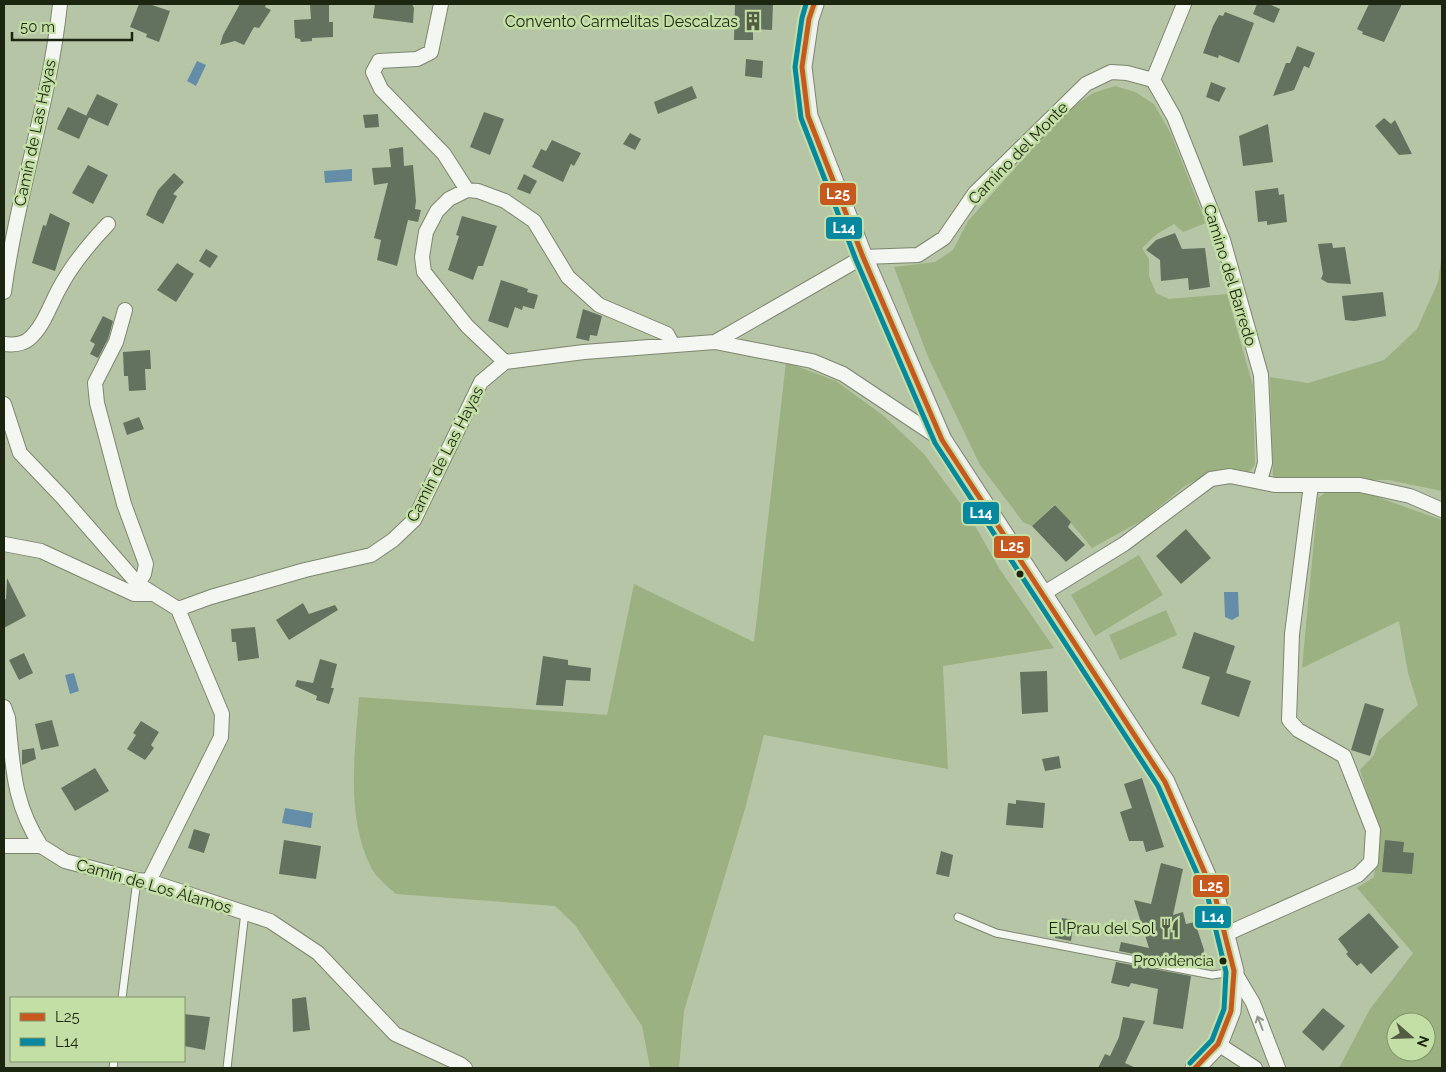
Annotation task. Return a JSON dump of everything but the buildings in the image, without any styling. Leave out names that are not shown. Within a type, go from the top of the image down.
[{"type":"street","name":"Camín de Las Hayas","points":[[4,292],[8,262],[39,126],[60,4]]},
{"type":"street","points":[[441,4],[431,52],[418,59],[379,61],[373,72],[381,89],[444,154],[466,190]]},
{"type":"street","points":[[814,4],[808,19],[802,67],[808,116],[864,257],[942,440],[1165,782],[1215,896],[1234,972],[1230,1012],[1218,1044],[1195,1068]]},
{"type":"street","points":[[1153,80],[1184,4]]},
{"type":"street","name":"Camino del Monte","points":[[715,342],[864,257],[918,255],[944,238],[976,193],[1086,84],[1111,72],[1127,73],[1153,80]]},
{"type":"street","name":"Camino del Barredo","points":[[1153,80],[1174,117],[1223,240],[1261,376],[1264,463],[1260,481]]},
{"type":"street","points":[[673,345],[667,334],[599,304],[592,299],[568,277],[534,221],[505,201],[478,191],[466,190],[449,199],[437,211],[426,232],[422,257],[424,272],[467,326],[505,362],[715,342],[812,361],[842,374],[942,440]]},
{"type":"street","points":[[4,344],[18,345],[28,340],[40,326],[59,287],[85,248],[108,224]]},
{"type":"street","points":[[125,310],[116,342],[95,383],[97,403],[124,504],[146,564],[144,574],[138,584]]},
{"type":"street","name":"Camín de Las Hayas","points":[[178,609],[211,597],[305,570],[371,555],[393,540],[414,520],[481,382],[505,362]]},
{"type":"street","points":[[4,404],[20,453],[63,498],[138,584],[178,609],[222,714],[221,737],[143,881]]},
{"type":"street","points":[[1041,594],[1124,544],[1211,479],[1230,476],[1275,485],[1360,485],[1410,496],[1442,510]]},
{"type":"street","points":[[1226,934],[1358,875],[1371,862],[1373,830],[1344,756],[1298,730],[1289,720],[1292,634],[1311,485]]},
{"type":"street","points":[[4,544],[41,552],[134,594],[154,594]]},
{"type":"street","points":[[4,707],[8,718],[16,792],[27,825],[41,846]]},
{"type":"street","points":[[4,846],[41,846]]},
{"type":"street","name":"Camín de Los Álamos","points":[[41,846],[65,861],[143,881],[270,920],[318,954],[395,1034],[465,1068]]},
{"type":"street","points":[[1234,972],[1253,1003],[1278,1068]]},
{"type":"street","points":[[1218,1044],[1255,1068]]},
{"type":"lane","points":[[122,997],[143,881]]},
{"type":"lane","points":[[226,1068],[245,911]]},
{"type":"lane","points":[[958,917],[996,933],[1212,975],[1234,972]]},
{"type":"green space","points":[[1115,86],[1135,92],[1154,104],[1171,134],[1206,223],[1183,232],[1174,224],[1157,234],[1142,248],[1149,259],[1149,276],[1156,293],[1169,299],[1227,294],[1253,386],[1255,465],[1248,473],[1229,468],[1212,472],[1185,486],[1143,520],[1092,548],[1055,504],[1032,526],[1023,522],[980,465],[928,357],[894,267],[935,262],[953,250],[968,221],[1064,113],[1093,93]]},
{"type":"green space","points":[[1442,254],[1442,491],[1388,480],[1273,479],[1270,377],[1308,383],[1384,360],[1417,329],[1438,282]]},
{"type":"green space","points":[[786,362],[836,381],[884,416],[924,454],[969,515],[999,568],[1054,648],[943,666],[948,769],[764,735],[745,809],[684,1011],[679,1068],[650,1068],[642,1026],[575,925],[555,906],[396,894],[377,876],[364,849],[358,829],[355,807],[354,762],[359,697],[607,715],[634,584],[754,642]]},
{"type":"green space","points":[[1329,490],[1369,494],[1442,520],[1442,1068],[1339,1068],[1370,1009],[1413,953],[1357,888],[1374,877],[1379,833],[1360,770],[1374,755],[1379,740],[1418,705],[1408,673],[1399,621],[1302,668],[1318,498]]},
{"type":"green space","points":[[1139,555],[1163,595],[1095,636],[1071,595]]},
{"type":"green space","points":[[1166,610],[1177,635],[1120,660],[1109,635]]},
{"type":"water","points":[[197,61],[206,65],[196,86],[187,81]]},
{"type":"water","points":[[352,169],[352,181],[325,183],[324,171]]},
{"type":"water","points":[[1224,592],[1238,592],[1239,616],[1232,620],[1225,617]]},
{"type":"water","points":[[74,673],[79,691],[70,694],[65,675]]},
{"type":"water","points":[[285,808],[313,813],[311,828],[282,823]]},
{"type":"transit line","name":"L14","points":[[806,4],[802,18],[795,67],[801,118],[856,260],[935,443],[1158,786],[1208,898],[1226,972],[1224,1009],[1212,1040],[1190,1063]]},
{"type":"transit line","name":"L25","points":[[814,4],[809,19],[802,67],[808,116],[863,257],[942,440],[1165,782],[1215,896],[1234,971],[1231,1011],[1218,1044],[1195,1068]]},
{"type":"place","name":"Convento Carmelitas Descalzas","points":[[753,21]]},
{"type":"place","name":"El Prau del Sol","points":[[1170,928]]},
{"type":"place","name":"Providencia","points":[[1223,961]]}]
